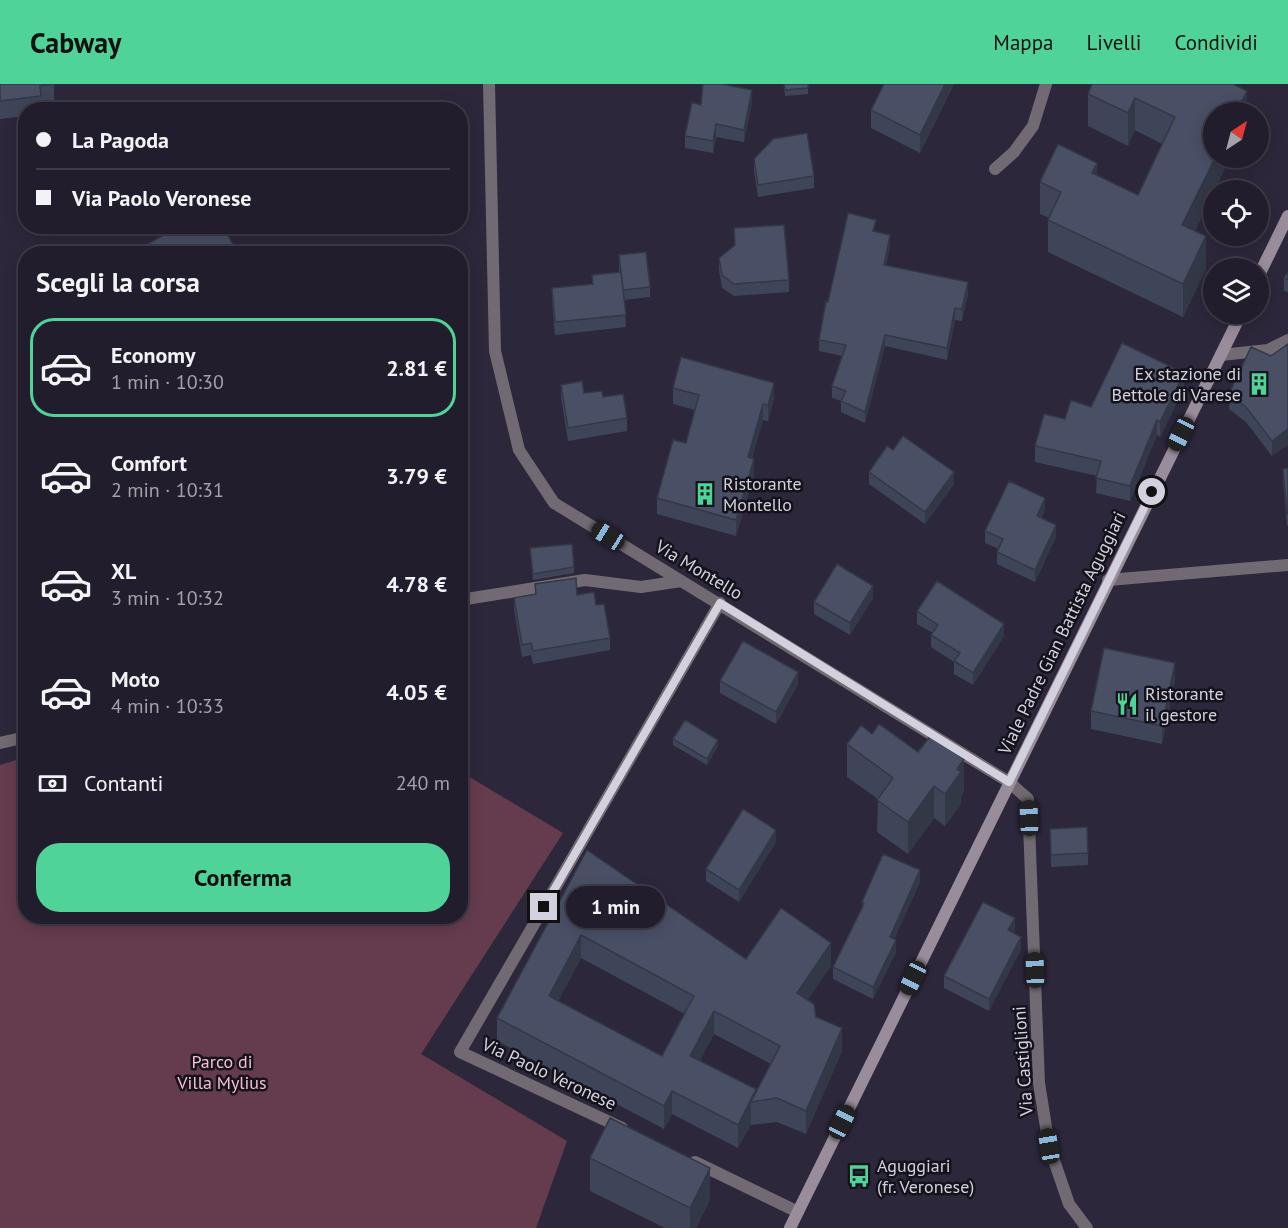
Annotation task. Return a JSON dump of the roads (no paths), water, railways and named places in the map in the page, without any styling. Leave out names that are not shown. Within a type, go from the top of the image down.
[{"type":"main road","points":[[1267,258],[1288,216]]},
{"type":"main road","name":"Viale Padre Gian Battista Aguggiari","points":[[790,1228],[1236,324]]},
{"type":"street","name":"Via Montello","points":[[489,84],[495,351],[519,450],[554,503],[1009,782]]},
{"type":"street","points":[[995,169],[1014,152],[1033,126],[1046,84]]},
{"type":"street","points":[[1221,355],[1268,350],[1288,340]]},
{"type":"street","points":[[1108,580],[1288,565]]},
{"type":"street","points":[[468,599],[585,580],[641,587],[681,581]]},
{"type":"street","name":"Via Paolo Veronese","points":[[629,1131],[460,1052],[720,603]]},
{"type":"street","points":[[0,743],[18,739]]},
{"type":"street","name":"Via Castiglioni","points":[[1009,782],[1028,799],[1039,1083],[1049,1146],[1069,1204],[1087,1228]]},
{"type":"street","points":[[681,1156],[798,1212]]},
{"type":"place","name":"Ex stazione di Bettole di Varese","points":[[1259,384]]},
{"type":"place","name":"Ristorante Montello","points":[[705,494]]},
{"type":"place","name":"Ristorante il gestore","points":[[1127,704]]},
{"type":"place","name":"Aguggiari (fr. Veronese)","points":[[859,1176]]},
{"type":"park label","name":"Parco di Villa Mylius","points":[[222,1072]]}]
